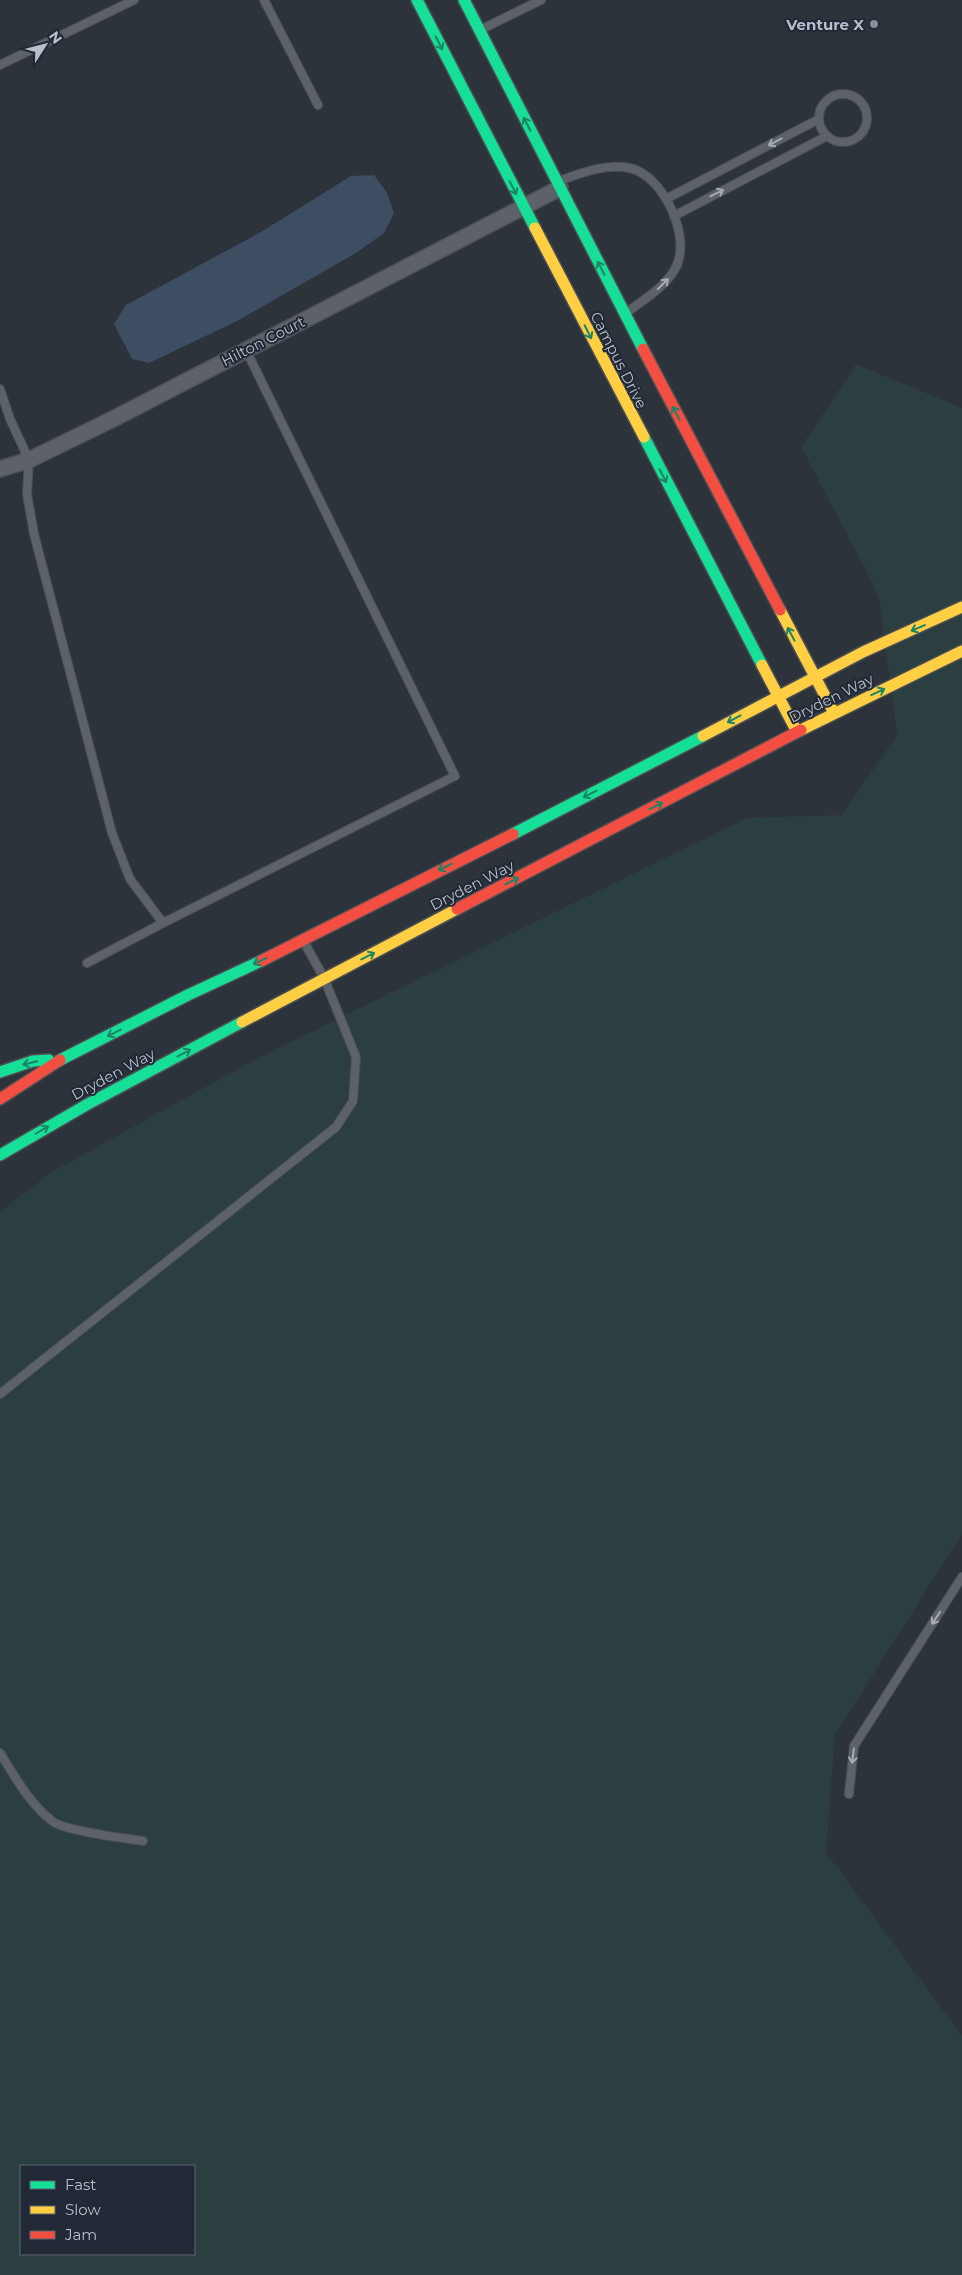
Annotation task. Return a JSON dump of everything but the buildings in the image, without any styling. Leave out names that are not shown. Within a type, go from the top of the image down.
[{"type":"main road","name":"Campus Drive","points":[[417,0],[797,732]]},
{"type":"main road","name":"Campus Drive","points":[[464,0],[558,185],[814,678],[834,713]]},
{"type":"main road","name":"Dryden Way","points":[[0,1099],[60,1060],[188,995],[304,941],[863,652],[962,607]]},
{"type":"main road","name":"Dryden Way","points":[[0,1155],[88,1104],[324,978],[834,713],[962,651]]},
{"type":"main road","points":[[0,1072],[33,1061],[60,1060]]},
{"type":"street","name":"Hilton Court","points":[[0,469],[29,460],[246,350],[523,207],[558,185]]},
{"type":"lane","points":[[0,65],[134,0]]},
{"type":"lane","points":[[264,0],[318,105]]},
{"type":"lane","points":[[479,30],[542,0]]},
{"type":"lane","points":[[841,94],[850,95],[858,100],[864,107],[867,116],[866,126],[861,134],[844,142],[835,141],[827,136],[821,128],[819,120],[820,110],[824,102],[832,96],[841,94]]},
{"type":"lane","points":[[666,199],[819,120]]},
{"type":"lane","points":[[674,216],[827,136]]},
{"type":"lane","points":[[558,185],[583,172],[611,167],[631,168],[660,189],[666,199],[681,232],[682,251],[677,267],[665,284],[625,314]]},
{"type":"lane","points":[[87,964],[163,922],[455,776],[246,350]]},
{"type":"lane","points":[[0,388],[10,419],[29,460],[27,494],[34,534],[112,833],[130,879],[163,922]]},
{"type":"lane","points":[[0,1394],[336,1127],[353,1100],[356,1057],[324,978],[304,941]]},
{"type":"lane","points":[[848,1794],[854,1746],[962,1577]]},
{"type":"lane","points":[[0,1754],[22,1788],[53,1822],[85,1832],[143,1841]]},
{"type":"shaded area","points":[[856,364],[962,408],[962,1534],[835,1735],[826,1852],[962,2036],[962,2275],[0,2275],[0,1212],[52,1172],[252,1061],[747,818],[842,815],[897,735],[880,603],[872,582],[801,447]]},
{"type":"water","points":[[374,175],[387,193],[394,213],[384,233],[356,253],[237,321],[149,363],[132,359],[114,324],[126,305],[261,232],[351,176]]},
{"type":"traffic: fast","points":[[417,0],[535,228]]},
{"type":"traffic: fast","points":[[464,0],[643,349]]},
{"type":"traffic: fast","points":[[644,437],[762,665]]},
{"type":"traffic: fast","points":[[513,834],[703,736]]},
{"type":"traffic: fast","points":[[60,1060],[188,995],[261,961]]},
{"type":"traffic: fast","points":[[0,1155],[88,1104],[242,1022]]},
{"type":"traffic: fast","points":[[0,1072],[33,1061],[49,1060]]},
{"type":"traffic: slow","points":[[535,228],[644,437]]},
{"type":"traffic: slow","points":[[703,736],[863,652],[962,607]]},
{"type":"traffic: slow","points":[[780,610],[834,713]]},
{"type":"traffic: slow","points":[[801,730],[962,651]]},
{"type":"traffic: slow","points":[[762,665],[797,732]]},
{"type":"traffic: slow","points":[[242,1022],[457,909]]},
{"type":"traffic: jam","points":[[643,349],[780,610]]},
{"type":"traffic: jam","points":[[457,909],[801,730]]},
{"type":"traffic: jam","points":[[261,961],[513,834]]},
{"type":"traffic: jam","points":[[0,1099],[60,1060]]},
{"type":"place","name":"Venture X","points":[[874,24]]}]
